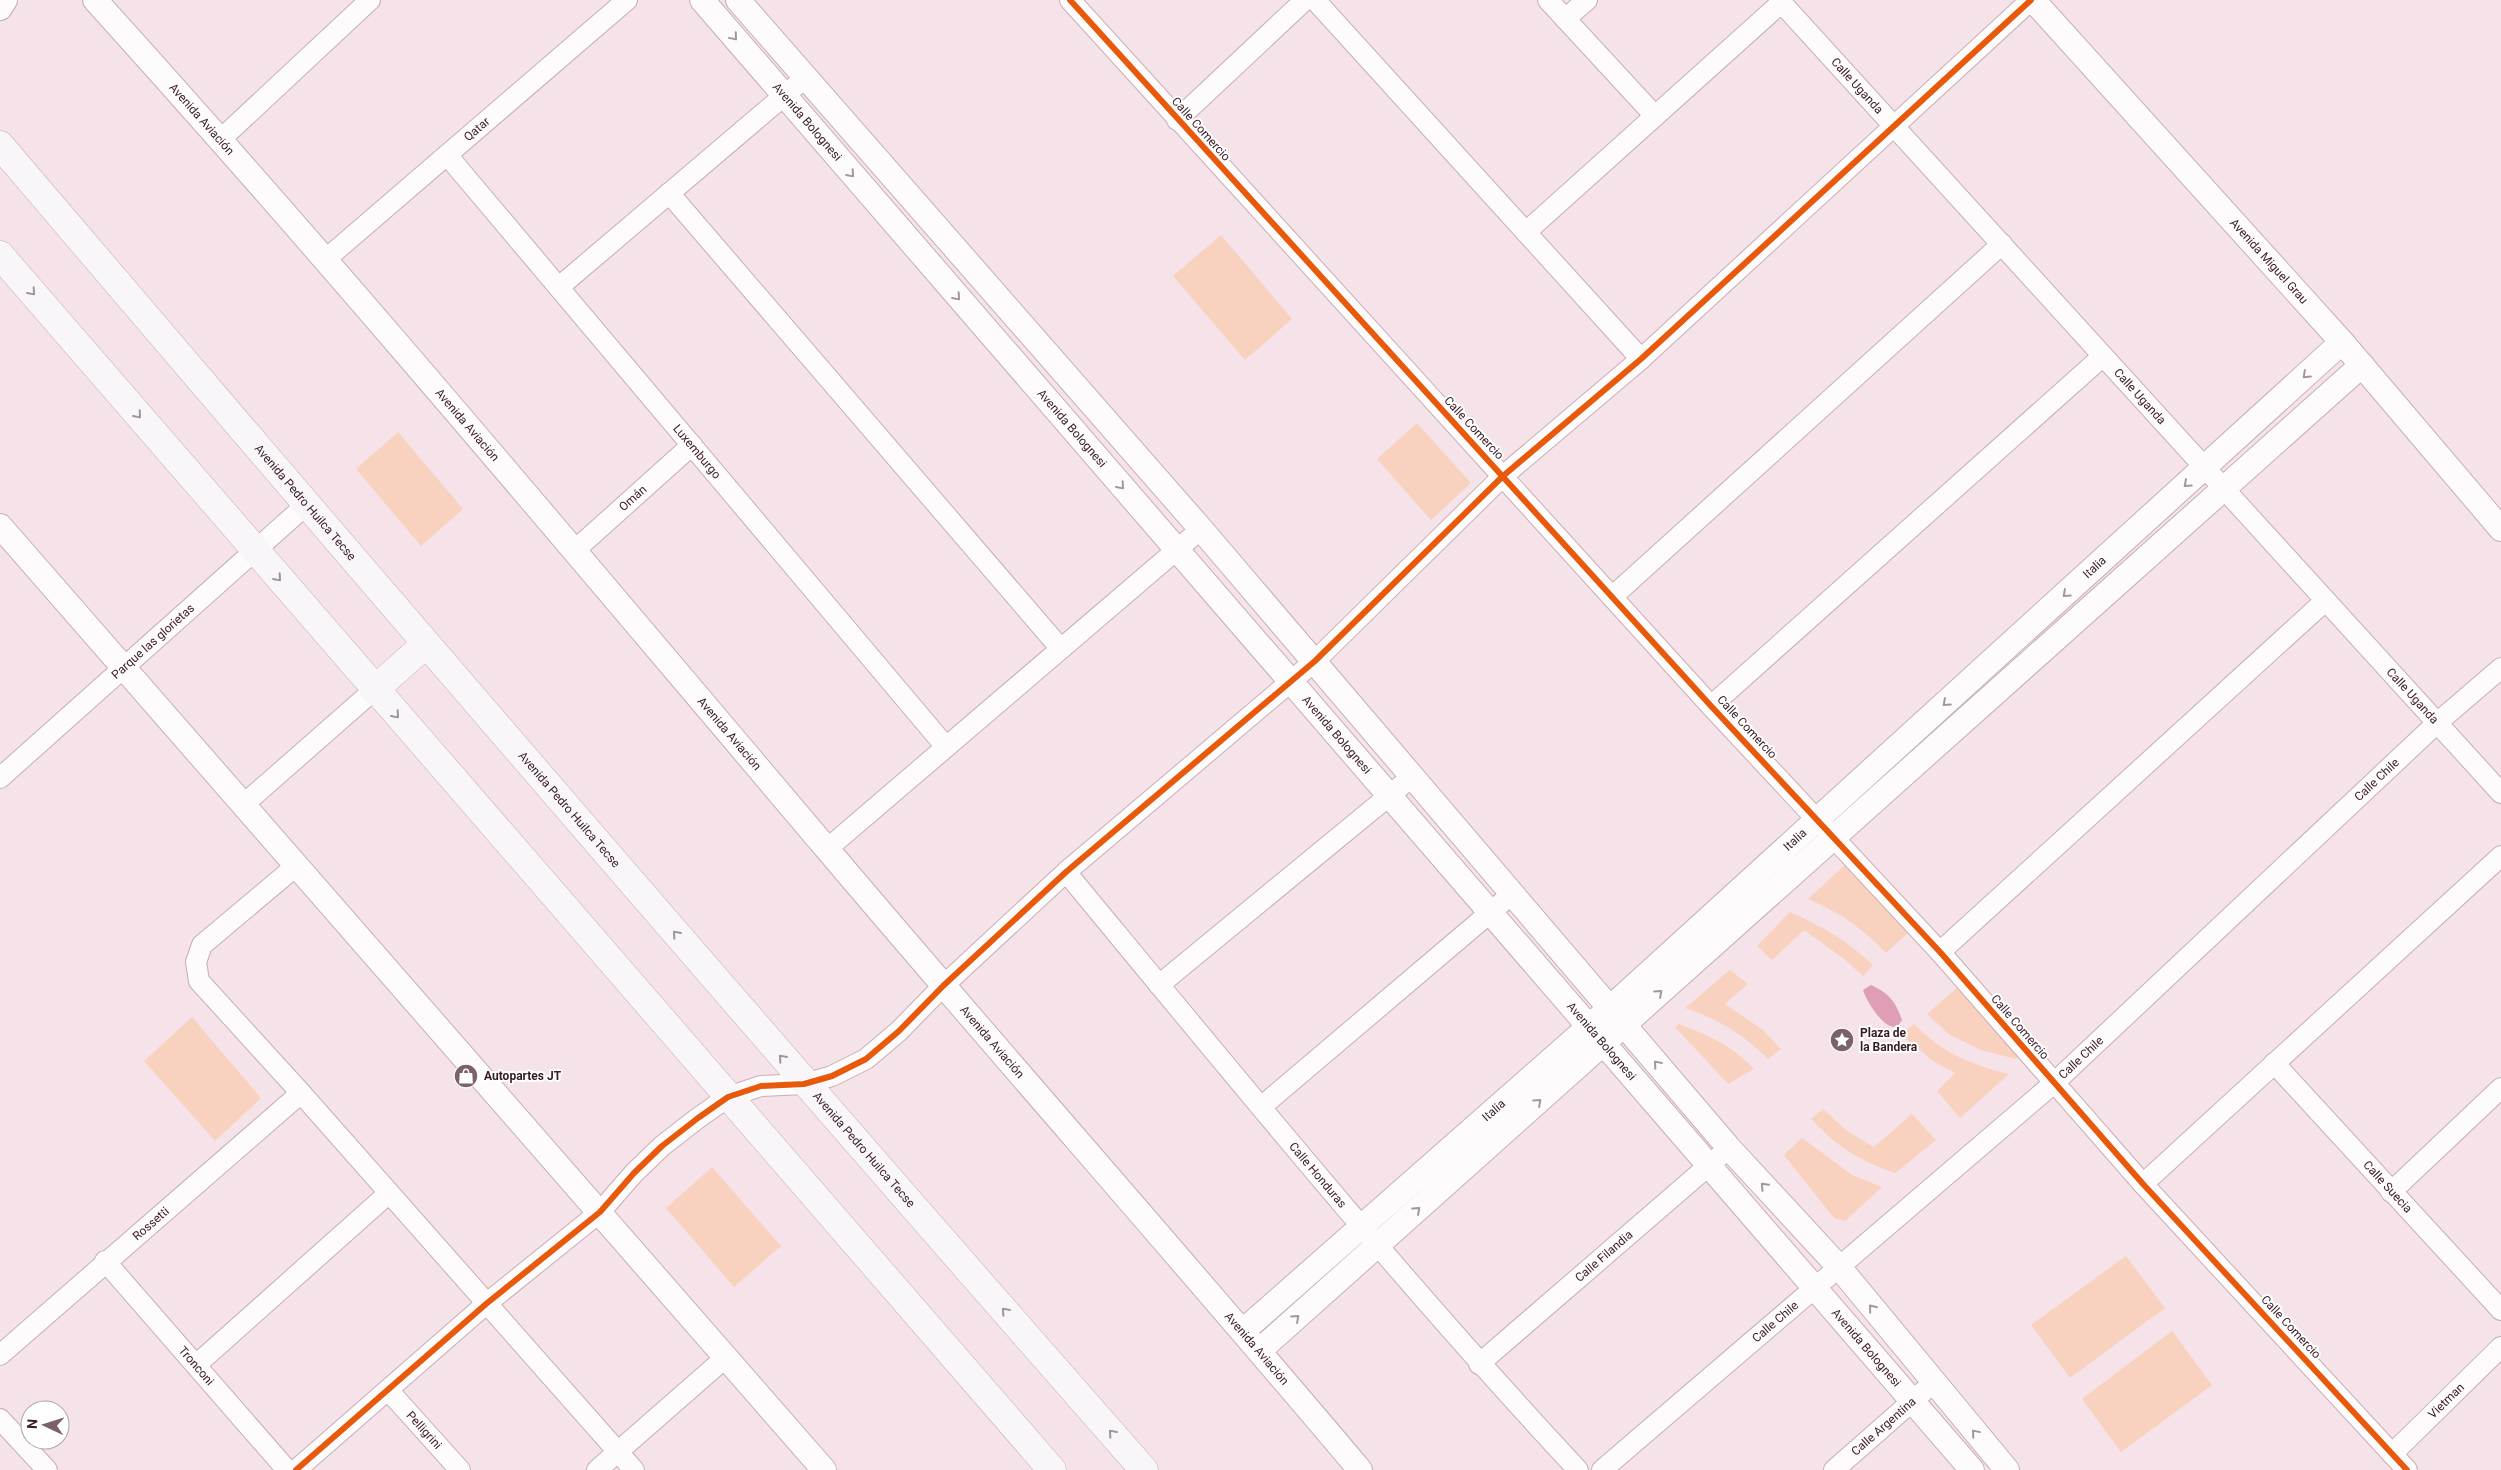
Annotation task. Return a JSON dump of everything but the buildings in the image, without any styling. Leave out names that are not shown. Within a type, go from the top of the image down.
[{"type":"main road","name":"Avenida Pedro Huilca Tecse","points":[[0,145],[306,505],[804,1084],[1144,1470]]},
{"type":"main road","points":[[0,255],[374,690],[1052,1470]]},
{"type":"main road","points":[[374,690],[426,644]]},
{"type":"street","points":[[0,8],[4,0]]},
{"type":"street","name":"Avenida Aviación","points":[[95,0],[221,139],[326,259],[943,986],[1360,1470]]},
{"type":"street","points":[[221,139],[370,0]]},
{"type":"street","name":"Qatar","points":[[326,259],[627,0]]},
{"type":"street","name":"Avenida Bolognesi","points":[[702,0],[1972,1470]]},
{"type":"street","points":[[738,0],[1315,661],[1729,1148],[1839,1268],[2007,1470]]},
{"type":"street","name":"Calle Comercio","points":[[1070,0],[1711,706],[1940,952],[2143,1184],[2407,1470]]},
{"type":"street","points":[[1177,120],[1305,0]]},
{"type":"street","points":[[1315,0],[1641,359]]},
{"type":"street","points":[[1548,0],[1654,116]]},
{"type":"street","points":[[1565,19],[1587,0]]},
{"type":"street","points":[[296,1470],[486,1304],[600,1212],[634,1173],[662,1146],[728,1097],[761,1086],[804,1084],[832,1076],[866,1058],[899,1031],[943,986],[1066,872],[1315,661],[1503,476],[1641,359],[2032,0]]},
{"type":"street","name":"Avenida Miguel Grau","points":[[2032,0],[2362,364],[2501,529]]},
{"type":"street","points":[[1526,232],[1780,1]]},
{"type":"street","name":"Calle Uganda","points":[[1780,1],[2324,601],[2501,793]]},
{"type":"street","points":[[559,287],[806,77]]},
{"type":"street","name":"Luxemburgo","points":[[447,155],[946,747]]},
{"type":"street","points":[[669,193],[1061,649]]},
{"type":"street","points":[[1612,597],[2002,244]]},
{"type":"street","name":"Italia","points":[[1242,1331],[1360,1227],[1596,1035],[1817,820],[2342,342]]},
{"type":"street","points":[[1711,706],[2103,356]]},
{"type":"street","points":[[1616,1017],[1833,837],[2362,364]]},
{"type":"street","name":"Omán","points":[[574,551],[692,445]]},
{"type":"street","name":"Parque las glorietas","points":[[0,778],[306,505]]},
{"type":"street","points":[[0,526],[824,1470]]},
{"type":"street","points":[[827,849],[1201,529]]},
{"type":"street","points":[[1940,952],[2324,601]]},
{"type":"street","name":"Calle Chile","points":[[1602,1470],[2054,1083],[2437,723],[2501,668]]},
{"type":"street","points":[[243,805],[374,690]]},
{"type":"street","points":[[1159,985],[1413,776]]},
{"type":"street","points":[[2143,1184],[2501,856]]},
{"type":"street","points":[[296,866],[202,945],[196,962],[199,981],[634,1470]]},
{"type":"street","name":"Calle Honduras","points":[[1066,872],[1376,1246],[1479,1364],[1578,1470]]},
{"type":"street","points":[[1261,1107],[1512,894]]},
{"type":"street","points":[[1259,1351],[1376,1246],[1596,1035]]},
{"type":"street","name":"Calle Suecia","points":[[2274,1064],[2501,1310]]},
{"type":"street","points":[[2391,1192],[2501,1088]]},
{"type":"street","name":"Rossetti","points":[[0,1355],[105,1261],[300,1093]]},
{"type":"street","name":"Calle Filandia","points":[[1479,1364],[1729,1148]]},
{"type":"street","points":[[196,1365],[389,1193]]},
{"type":"street","name":"Tronconi","points":[[105,1261],[287,1470]]},
{"type":"street","name":"Vietman","points":[[2392,1454],[2501,1347]]},
{"type":"street","points":[[598,1470],[725,1358]]},
{"type":"street","name":"Calle Argentina","points":[[1834,1470],[1933,1383]]},
{"type":"street","name":"Pelligrini","points":[[388,1390],[460,1470]]},
{"type":"street","points":[[0,1419],[47,1470]]},
{"type":"shaded area","points":[[1221,235],[1292,319],[1245,360],[1173,276]]},
{"type":"shaded area","points":[[1417,423],[1471,483],[1431,520],[1377,459]]},
{"type":"shaded area","points":[[398,432],[463,509],[421,546],[356,469]]},
{"type":"shaded area","points":[[1845,865],[1909,932],[1886,953],[1850,921],[1808,899]]},
{"type":"shaded area","points":[[1790,912],[1834,935],[1873,965],[1863,976],[1844,959],[1804,930],[1772,960],[1757,946]]},
{"type":"shaded area","points":[[1730,970],[1748,984],[1725,1004],[1763,1030],[1781,1049],[1768,1059],[1730,1028],[1685,1008]]},
{"type":"shaded area","points":[[1871,985],[1883,991],[1894,1003],[1902,1020],[1897,1026],[1892,1027],[1881,1020],[1871,1007],[1863,990]]},
{"type":"shaded area","points":[[1960,985],[2022,1053],[2016,1059],[1981,1050],[1950,1035],[1927,1014]]},
{"type":"shaded area","points":[[192,1017],[261,1098],[215,1141],[144,1061]]},
{"type":"shaded area","points":[[1679,1024],[1720,1042],[1754,1069],[1728,1084],[1675,1027]]},
{"type":"shaded area","points":[[1914,1024],[1924,1034],[1957,1056],[1969,1062],[2009,1074],[1960,1118],[1937,1091],[1955,1073],[1933,1061],[1901,1035]]},
{"type":"shaded area","points":[[1823,1109],[1847,1131],[1874,1147],[1912,1114],[1936,1140],[1895,1173],[1859,1158],[1831,1138],[1811,1119]]},
{"type":"shaded area","points":[[1802,1138],[1852,1175],[1882,1187],[1845,1221],[1834,1218],[1784,1155]]},
{"type":"shaded area","points":[[712,1167],[781,1246],[734,1287],[666,1208]]},
{"type":"shaded area","points":[[2126,1256],[2165,1308],[2070,1378],[2031,1325]]},
{"type":"shaded area","points":[[2172,1331],[2212,1385],[2121,1452],[2082,1399]]},
{"type":"cycle path","points":[[1070,0],[1711,706],[1940,952],[2143,1184],[2407,1470]]},
{"type":"cycle path","points":[[296,1470],[486,1304],[600,1212],[634,1173],[662,1146],[698,1118],[728,1097],[761,1086],[804,1084],[832,1076],[866,1059],[899,1031],[943,986],[1066,872],[1315,661],[1503,476],[1641,359],[2031,0]]},
{"type":"place","name":"Plaza de la Bandera","points":[[1842,1040]]},
{"type":"place","name":"Autopartes JT","points":[[466,1076]]}]
